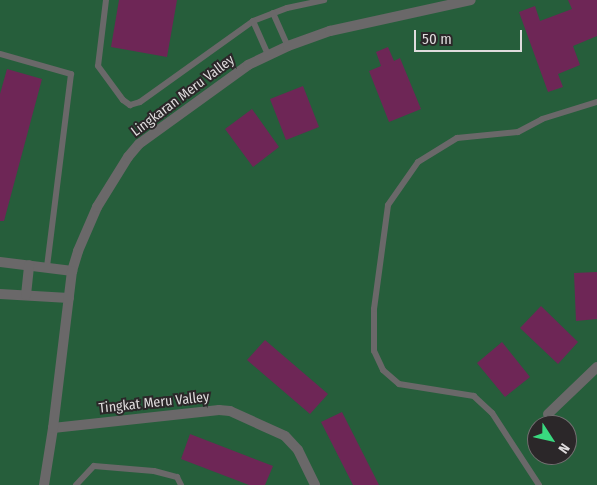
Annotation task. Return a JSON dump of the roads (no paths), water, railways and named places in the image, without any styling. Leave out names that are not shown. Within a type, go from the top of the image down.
[{"type":"street","name":"Lingkaran Meru Valley","points":[[44,485],[53,428],[72,271],[78,251],[97,207],[128,156],[139,144],[231,75],[268,55],[330,31],[440,4],[471,0]]},
{"type":"street","points":[[0,262],[72,271]]},
{"type":"street","points":[[26,294],[29,265]]},
{"type":"street","points":[[0,294],[26,294],[69,298]]},
{"type":"street","points":[[548,414],[597,367]]},
{"type":"street","name":"Tingkat Meru Valley","points":[[53,428],[219,410],[230,411],[285,436],[298,450],[316,485]]},
{"type":"lane","points":[[106,0],[98,66],[123,100],[130,105],[140,102],[253,22],[273,13],[324,0]]},
{"type":"lane","points":[[273,13],[288,46]]},
{"type":"lane","points":[[253,22],[268,55]]},
{"type":"lane","points":[[0,54],[71,74],[47,268]]},
{"type":"lane","points":[[539,485],[492,413],[474,396],[399,384],[383,370],[374,352],[374,309],[388,205],[418,162],[457,138],[518,132],[542,119],[597,102]]},
{"type":"lane","points":[[76,485],[94,466],[154,471],[176,477],[181,485]]}]
